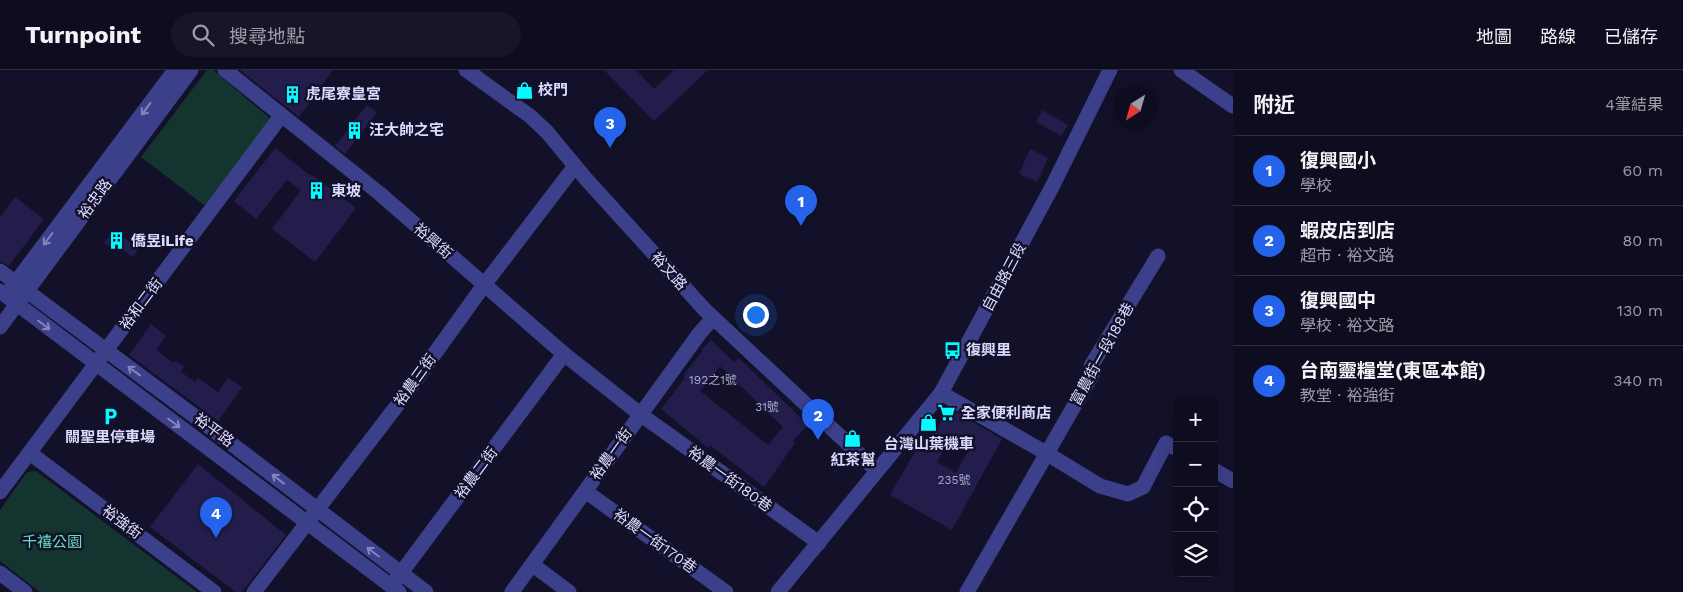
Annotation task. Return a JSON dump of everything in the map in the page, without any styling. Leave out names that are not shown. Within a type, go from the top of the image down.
[{"type":"street","name":"裕忠路","points":[[0,327],[11,295],[175,70]]},
{"type":"street","name":"裕忠路","points":[[11,295],[191,70]]},
{"type":"street","name":"裕興街","points":[[225,70],[364,181],[564,354],[640,414]]},
{"type":"street","name":"裕文路","points":[[466,70],[530,116],[547,132],[575,166],[714,318],[876,470]]},
{"type":"street","name":"自由路三段","points":[[778,592],[941,393],[1052,187],[1110,70]]},
{"type":"street","points":[[1181,70],[1233,106]]},
{"type":"street","name":"裕和二街","points":[[0,492],[281,116]]},
{"type":"street","name":"裕農三街","points":[[254,592],[402,399],[484,285],[575,166]]},
{"type":"street","name":"富農街一段188巷","points":[[966,592],[1092,375],[1091,366],[1158,256]]},
{"type":"street","name":"裕平路","points":[[0,271],[11,295],[96,364],[306,522],[392,590]]},
{"type":"street","name":"裕平路","points":[[11,295],[106,351],[234,445],[426,592]]},
{"type":"street","name":"裕農一街","points":[[512,592],[640,414],[699,334],[714,318]]},
{"type":"street","name":"裕農二街","points":[[392,590],[401,573],[564,354]]},
{"type":"street","points":[[941,393],[1100,486],[1128,494],[1143,487],[1166,443],[1173,447]]},
{"type":"street","name":"裕農一街180巷","points":[[640,414],[819,543]]},
{"type":"street","name":"裕強街","points":[[30,452],[214,592]]},
{"type":"street","points":[[1218,472],[1233,481]]},
{"type":"street","name":"裕農一街170巷","points":[[585,490],[726,592]]},
{"type":"street","points":[[532,564],[568,592]]},
{"type":"street","points":[[0,573],[25,592]]},
{"type":"green space","points":[[207,70],[213,70],[272,120],[205,206],[141,157]]},
{"type":"green space","name":"千禧公園","points":[[36,471],[197,592],[40,592],[0,561],[0,510],[27,472]]},
{"type":"building","name":"虎尾寮皇宮","points":[[240,70],[333,70],[299,117]]},
{"type":"building","points":[[604,70],[636,70],[654,89],[674,70],[708,70],[654,121]]},
{"type":"building","name":"汪大帥之宅","points":[[367,105],[377,112],[345,154],[335,146]]},
{"type":"building","points":[[1042,110],[1068,125],[1061,136],[1036,122]]},
{"type":"building","points":[[275,148],[356,208],[315,262],[272,229],[301,190],[287,180],[256,219],[234,201]]},
{"type":"building","points":[[1030,149],[1048,158],[1037,182],[1019,174]]},
{"type":"building","points":[[15,197],[44,219],[9,266],[0,261],[0,217]]},
{"type":"building","name":"僑昱iLife","points":[[117,233],[139,248],[133,257],[117,245],[113,249],[104,243],[111,234],[114,236]]},
{"type":"building","points":[[151,324],[166,336],[156,350],[173,363],[175,361],[184,367],[181,372],[195,382],[198,378],[218,392],[228,378],[242,387],[218,421],[129,355]]},
{"type":"building","points":[[711,340],[734,362],[739,358],[808,425],[793,441],[795,443],[764,487],[710,445],[708,448],[661,409],[685,378],[683,376],[702,349]],"holes":[[[720,366],[783,427],[768,445],[700,391]]]},
{"type":"building","points":[[946,412],[954,416],[956,412],[1002,439],[952,530],[890,495],[916,450],[919,452],[931,432],[934,434]],"holes":[[[951,437],[970,448],[956,473],[937,462]]]},
{"type":"building","points":[[198,464],[286,535],[242,592],[236,592],[150,527]]},
{"type":"place","name":"校門","points":[[524,90]]},
{"type":"place","name":"虎尾寮皇宮","points":[[292,94]]},
{"type":"place","name":"汪大帥之宅","points":[[355,130]]},
{"type":"place","name":"復興國中","points":[[610,148]]},
{"type":"place","name":"東坡","points":[[317,191]]},
{"type":"place","name":"復興國小","points":[[801,226]]},
{"type":"place","name":"僑昱iLife","points":[[117,241]]},
{"type":"place","name":"復興里","points":[[952,350]]},
{"type":"place","name":"全家便利商店","points":[[947,413]]},
{"type":"place","name":"關聖里停車場","points":[[110,416]]},
{"type":"place","name":"台灣山葉機車","points":[[929,423]]},
{"type":"place","name":"紅茶幫","points":[[853,439]]},
{"type":"place","name":"蝦皮店到店","points":[[818,440]]},
{"type":"place","name":"台南靈糧堂(東區本館)","points":[[216,538]]}]
